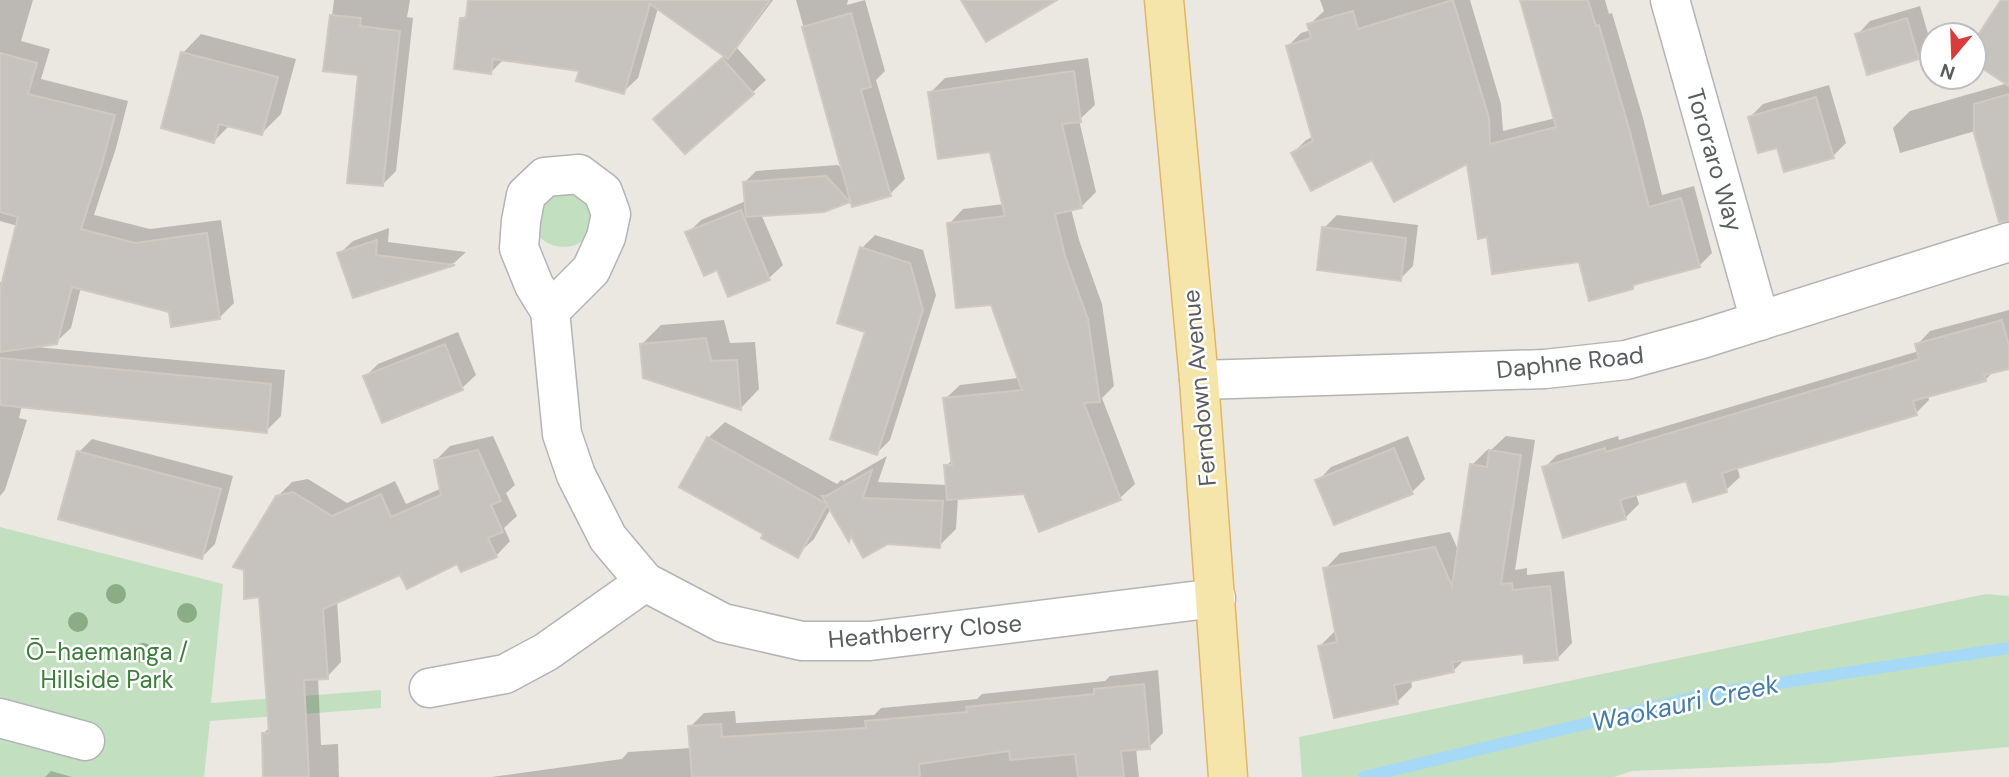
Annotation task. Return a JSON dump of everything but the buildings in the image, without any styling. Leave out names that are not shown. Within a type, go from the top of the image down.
[{"type":"main road","name":"Ferndown Avenue","points":[[1164,0],[1199,380],[1228,777]]},
{"type":"street","name":"Tororaro Way","points":[[1670,0],[1760,321]]},
{"type":"street","name":"Daphne Road","points":[[1199,380],[1559,368],[1626,360],[1760,321],[2009,242]]},
{"type":"street","name":"Heathberry Close","points":[[550,310],[562,434],[576,475],[608,538],[645,582],[723,623],[802,641],[870,641],[1216,598]]},
{"type":"street","points":[[429,688],[505,674],[546,652],[645,582]]},
{"type":"street","points":[[0,719],[85,741]]},
{"type":"green space","points":[[562,181],[595,207],[587,235],[581,242],[569,247],[550,244],[540,237],[535,226],[532,205]]},
{"type":"green space","name":"Ō-haemanga / Hillside Park","points":[[0,527],[223,584],[211,703],[381,690],[381,708],[210,721],[204,777],[0,777]]},
{"type":"green space","points":[[1986,594],[2009,596],[2009,747],[1829,763],[1632,771],[1614,777],[1302,777],[1299,737]]},
{"type":"waterway","name":"Waokauri Creek","points":[[1364,777],[1713,693],[2009,648]]}]
